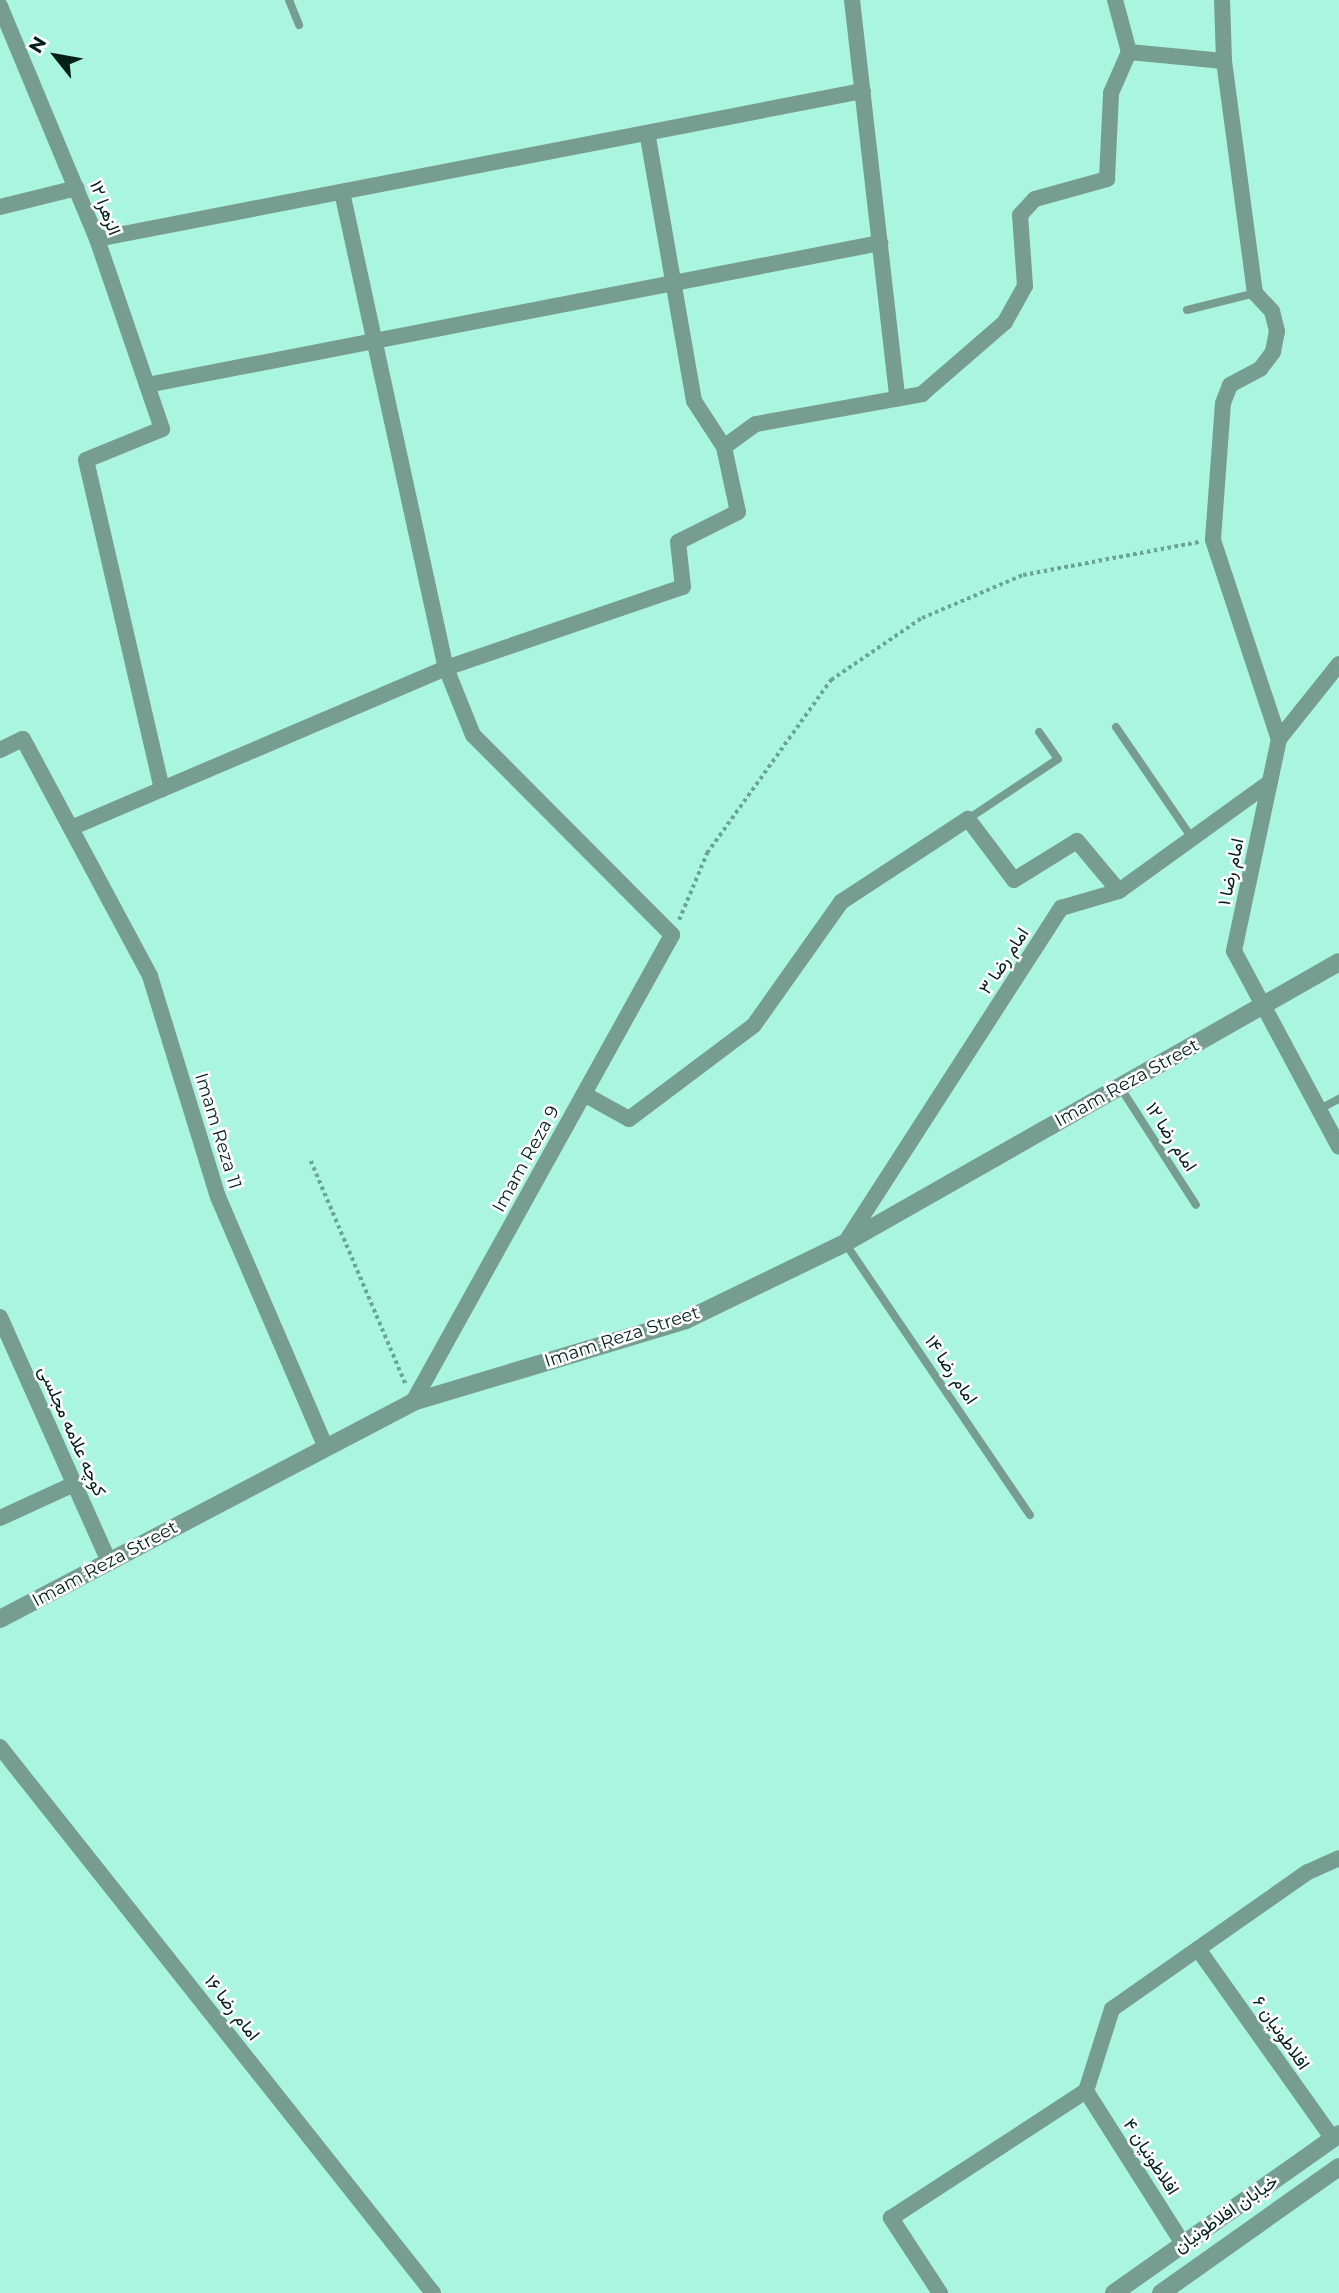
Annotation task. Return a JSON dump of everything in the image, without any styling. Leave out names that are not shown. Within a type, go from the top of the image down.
[{"type":"street","points":[[852,0],[897,398]]},
{"type":"street","points":[[724,447],[756,424],[922,394],[1005,322],[1025,286],[1020,215],[1035,199],[1107,178],[1111,93],[1129,52],[1115,0]]},
{"type":"street","points":[[1222,0],[1224,61],[1255,293],[1272,311],[1277,331],[1267,361],[1230,385],[1223,403],[1213,540],[1279,739]]},
{"type":"street","name":"الزهرا ۱۲","points":[[0,6],[97,239],[162,429],[86,460],[162,789]]},
{"type":"street","points":[[1129,52],[1224,61]]},
{"type":"street","points":[[97,239],[863,91]]},
{"type":"street","points":[[71,828],[446,668],[683,587],[678,542],[738,512],[724,447],[694,401],[648,133]]},
{"type":"street","points":[[0,207],[77,188]]},
{"type":"street","points":[[342,192],[446,668],[473,736],[672,935]]},
{"type":"street","points":[[147,386],[880,243]]},
{"type":"street","points":[[1279,739],[1339,664]]},
{"type":"street","name":"Imam Reza 11","points":[[0,751],[23,739],[150,976],[218,1197],[326,1448]]},
{"type":"street","name":"امام رضا ۱","points":[[1279,739],[1234,951],[1339,1147]]},
{"type":"street","name":"امام رضا ۳","points":[[845,1243],[1061,908],[1119,891],[1270,782]]},
{"type":"street","points":[[584,1094],[629,1119],[754,1025],[842,902],[968,819],[1014,880],[1077,841],[1119,891]]},
{"type":"street","name":"Imam Reza 9","points":[[413,1402],[672,935]]},
{"type":"street","name":"Imam Reza Street","points":[[0,1619],[413,1402],[686,1320],[845,1243],[1339,962]]},
{"type":"street","name":"کوچه علامه مجلسی","points":[[1,1321],[109,1562]]},
{"type":"street","points":[[0,1518],[74,1484]]},
{"type":"street","name":"امام رضا ۱۶","points":[[0,1747],[433,2293]]},
{"type":"street","points":[[940,2293],[891,2218],[1086,2091],[1112,2009],[1308,1872],[1339,1858]]},
{"type":"street","name":"افلاطونیان ۶","points":[[1198,1949],[1336,2137]]},
{"type":"street","name":"افلاطونیان ۴","points":[[1086,2091],[1183,2244]]},
{"type":"street","name":"خیابان افلاطونیان","points":[[1114,2293],[1336,2137]]},
{"type":"street","name":"خیابان افلاطونیان","points":[[1161,2293],[1339,2167]]},
{"type":"lane","points":[[289,0],[299,25]]},
{"type":"lane","points":[[1186,310],[1255,293]]},
{"type":"lane","points":[[1116,727],[1192,838]]},
{"type":"lane","points":[[968,819],[1058,759],[1039,732]]},
{"type":"lane","name":"امام رضا ۱۲","points":[[1120,1087],[1196,1205]]},
{"type":"lane","points":[[1318,1110],[1339,1099]]},
{"type":"lane","name":"امام رضا ۱۴","points":[[845,1243],[1030,1515]]},
{"type":"path","points":[[672,935],[707,853],[831,680],[922,618],[1023,575],[1213,540]]},
{"type":"path","points":[[311,1161],[413,1402]]}]
